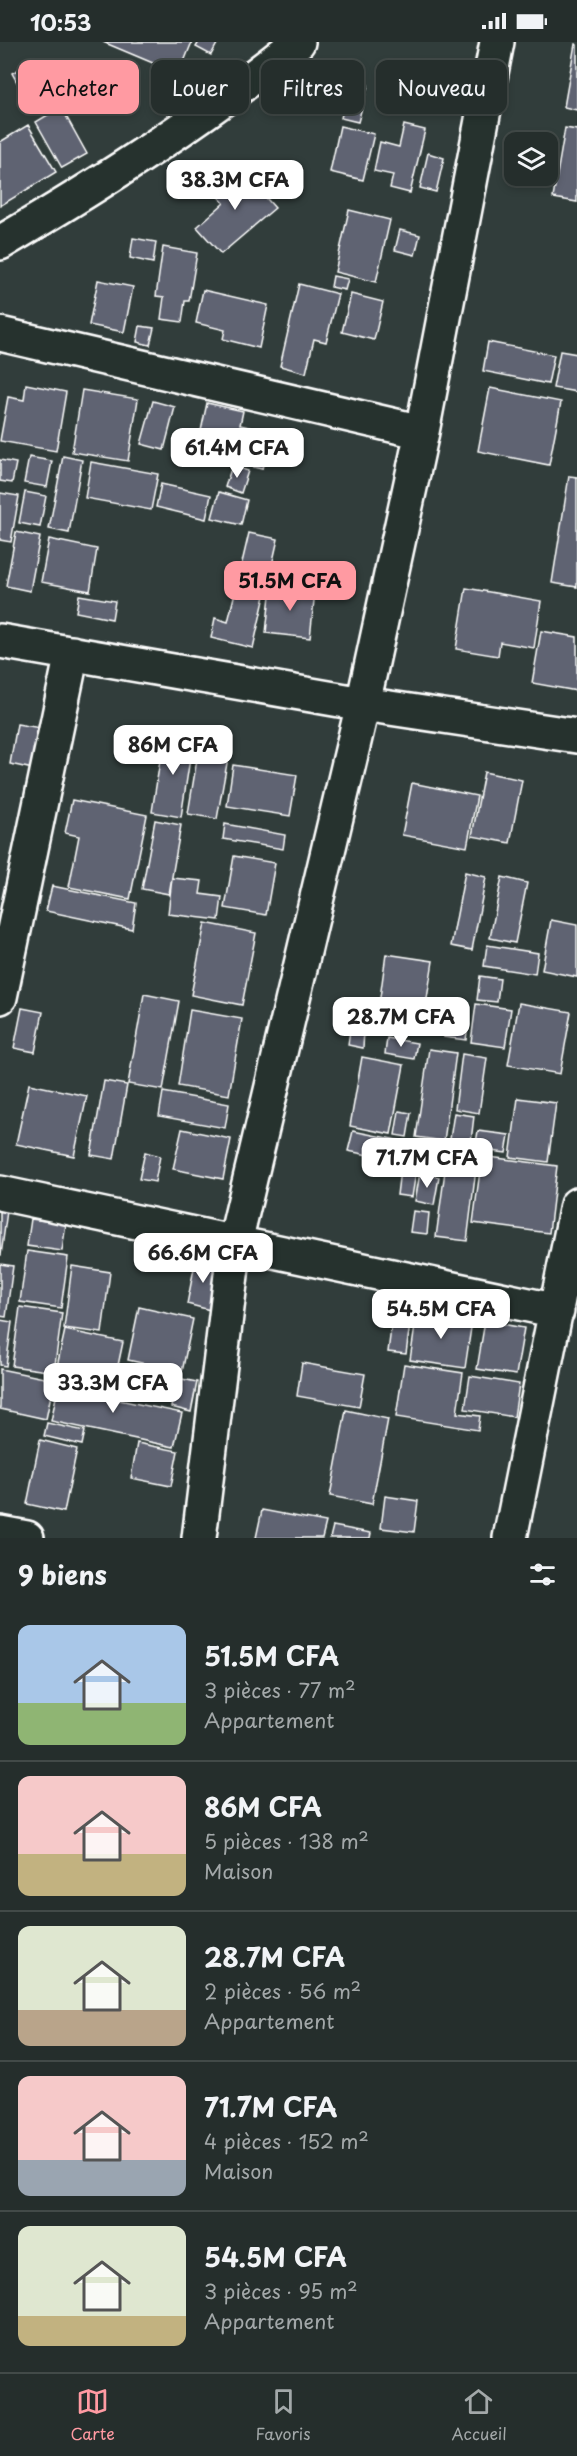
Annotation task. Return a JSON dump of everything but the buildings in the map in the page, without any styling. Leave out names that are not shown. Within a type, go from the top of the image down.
[{"type":"street","points":[[0,243],[98,185],[186,127],[298,42]]},
{"type":"street","points":[[199,1538],[235,1242],[363,704],[422,432],[497,42]]},
{"type":"street","points":[[0,334],[422,432]]},
{"type":"street","points":[[0,641],[363,704],[577,736]]},
{"type":"street","points":[[0,997],[72,653]]},
{"type":"street","points":[[0,1193],[557,1311]]},
{"type":"street","points":[[510,1538],[577,1205]]},
{"type":"street","points":[[0,1533],[27,1538]]}]
